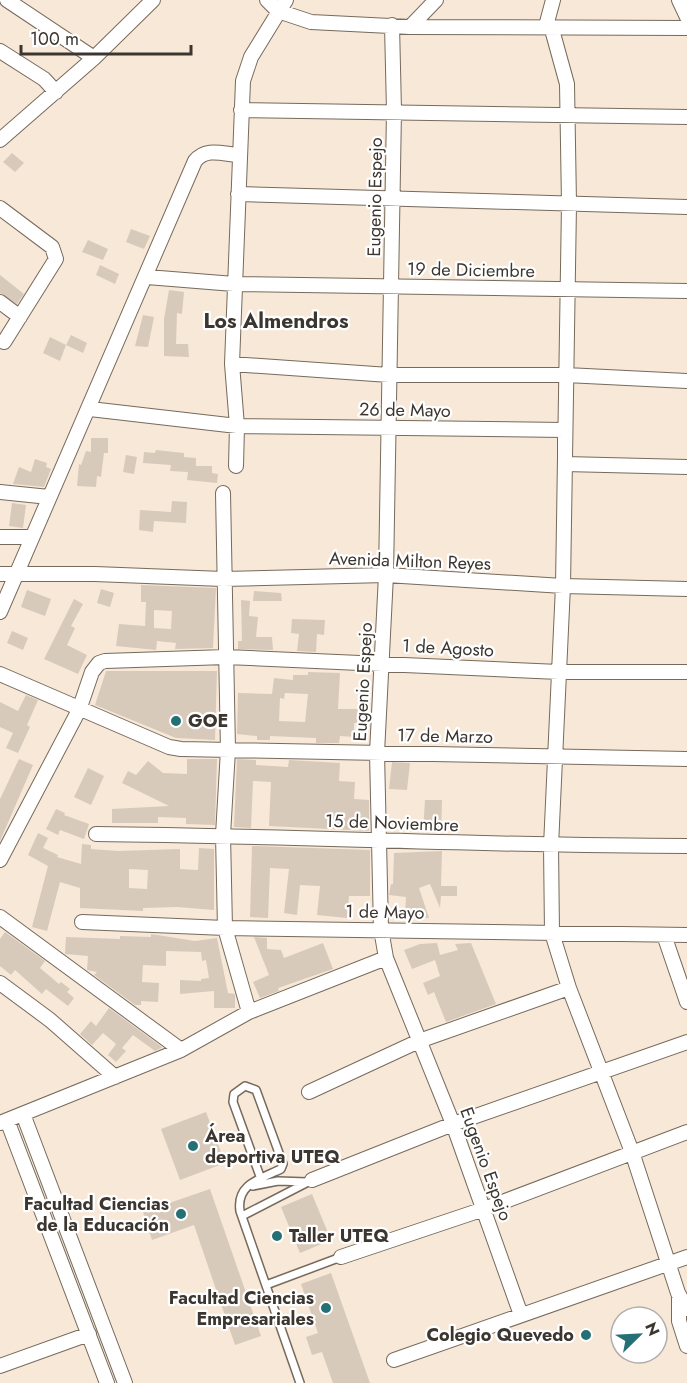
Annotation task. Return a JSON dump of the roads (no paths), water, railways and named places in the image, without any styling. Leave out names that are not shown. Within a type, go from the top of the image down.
[{"type":"street","points":[[7,0],[94,58]]},
{"type":"street","points":[[1,137],[94,58],[153,0]]},
{"type":"street","points":[[267,0],[311,22],[410,27],[687,28]]},
{"type":"street","points":[[410,27],[436,0]]},
{"type":"street","points":[[553,0],[549,26],[567,84],[569,204],[563,586],[551,846],[552,933],[570,988],[632,1152],[678,1293],[687,1309]]},
{"type":"street","points":[[679,0],[687,17]]},
{"type":"street","points":[[237,466],[237,426],[232,364],[238,156],[246,69],[282,6]]},
{"type":"street","name":"Eugenio Espejo","points":[[392,25],[394,111],[386,575],[383,663],[376,753],[381,929],[386,958],[453,1124],[521,1315]]},
{"type":"street","points":[[0,51],[44,79],[56,92]]},
{"type":"street","points":[[242,110],[687,117]]},
{"type":"street","points":[[0,612],[49,497],[90,409],[195,161],[199,156],[209,152],[238,156]]},
{"type":"street","points":[[238,194],[687,207]]},
{"type":"street","points":[[0,208],[52,247],[55,255],[54,264],[4,342]]},
{"type":"street","name":"19 de Diciembre","points":[[147,277],[234,284],[687,291]]},
{"type":"street","points":[[0,302],[20,317]]},
{"type":"street","points":[[232,364],[390,375],[566,375],[687,381]]},
{"type":"street","name":"26 de Mayo","points":[[90,409],[237,426],[565,430],[565,464]]},
{"type":"street","points":[[565,464],[687,466]]},
{"type":"street","points":[[0,492],[49,497]]},
{"type":"street","points":[[223,493],[228,750],[223,835],[225,928],[249,1012]]},
{"type":"street","points":[[0,537],[32,537]]},
{"type":"street","name":"Avenida Milton Reyes","points":[[0,574],[95,574],[223,579],[386,575],[563,586],[687,589]]},
{"type":"street","name":"1 de Agosto","points":[[79,710],[92,672],[99,663],[226,657],[559,672],[687,672]]},
{"type":"street","name":"17 de Marzo","points":[[0,674],[169,747],[192,750],[687,759]]},
{"type":"street","points":[[0,860],[79,710]]},
{"type":"street","name":"15 de Noviembre","points":[[96,834],[223,835],[551,846],[687,846]]},
{"type":"street","points":[[0,917],[182,1050]]},
{"type":"street","name":"1 de Mayo","points":[[82,922],[225,928],[687,935]]},
{"type":"street","points":[[664,935],[687,1002]]},
{"type":"street","points":[[107,1383],[3,1121],[182,1050],[249,1012],[386,958]]},
{"type":"street","points":[[0,983],[50,1020],[115,1077]]},
{"type":"street","points":[[309,1092],[419,1041],[570,988]]},
{"type":"street","points":[[312,1180],[453,1124],[687,1042]]},
{"type":"street","points":[[23,1114],[125,1383]]},
{"type":"street","points":[[341,1257],[484,1209],[687,1132]]},
{"type":"street","points":[[394,1359],[687,1257]]},
{"type":"street","points":[[678,1293],[679,1321],[687,1346]]},
{"type":"street","points":[[0,1366],[88,1334]]},
{"type":"lane","points":[[261,1179],[233,1102],[234,1094],[245,1086],[256,1090],[283,1161],[281,1169],[261,1179],[245,1187],[238,1200],[300,1383]]},
{"type":"lane","points":[[245,1187],[278,1181],[303,1183],[312,1180]]},
{"type":"lane","points":[[242,1216],[312,1180]]},
{"type":"lane","points":[[266,1285],[341,1257]]},
{"type":"place","name":"GOE","points":[[176,721]]},
{"type":"place","name":"Área deportiva UTEQ","points":[[193,1146]]},
{"type":"place","name":"Facultad Ciencias de la Educación","points":[[181,1214]]},
{"type":"place","name":"Taller UTEQ","points":[[277,1236]]},
{"type":"place","name":"Facultad Ciencias Empresariales","points":[[326,1308]]},
{"type":"place","name":"Colegio Quevedo","points":[[586,1335]]},
{"type":"district","name":"Los Almendros","points":[[276,321]]}]
